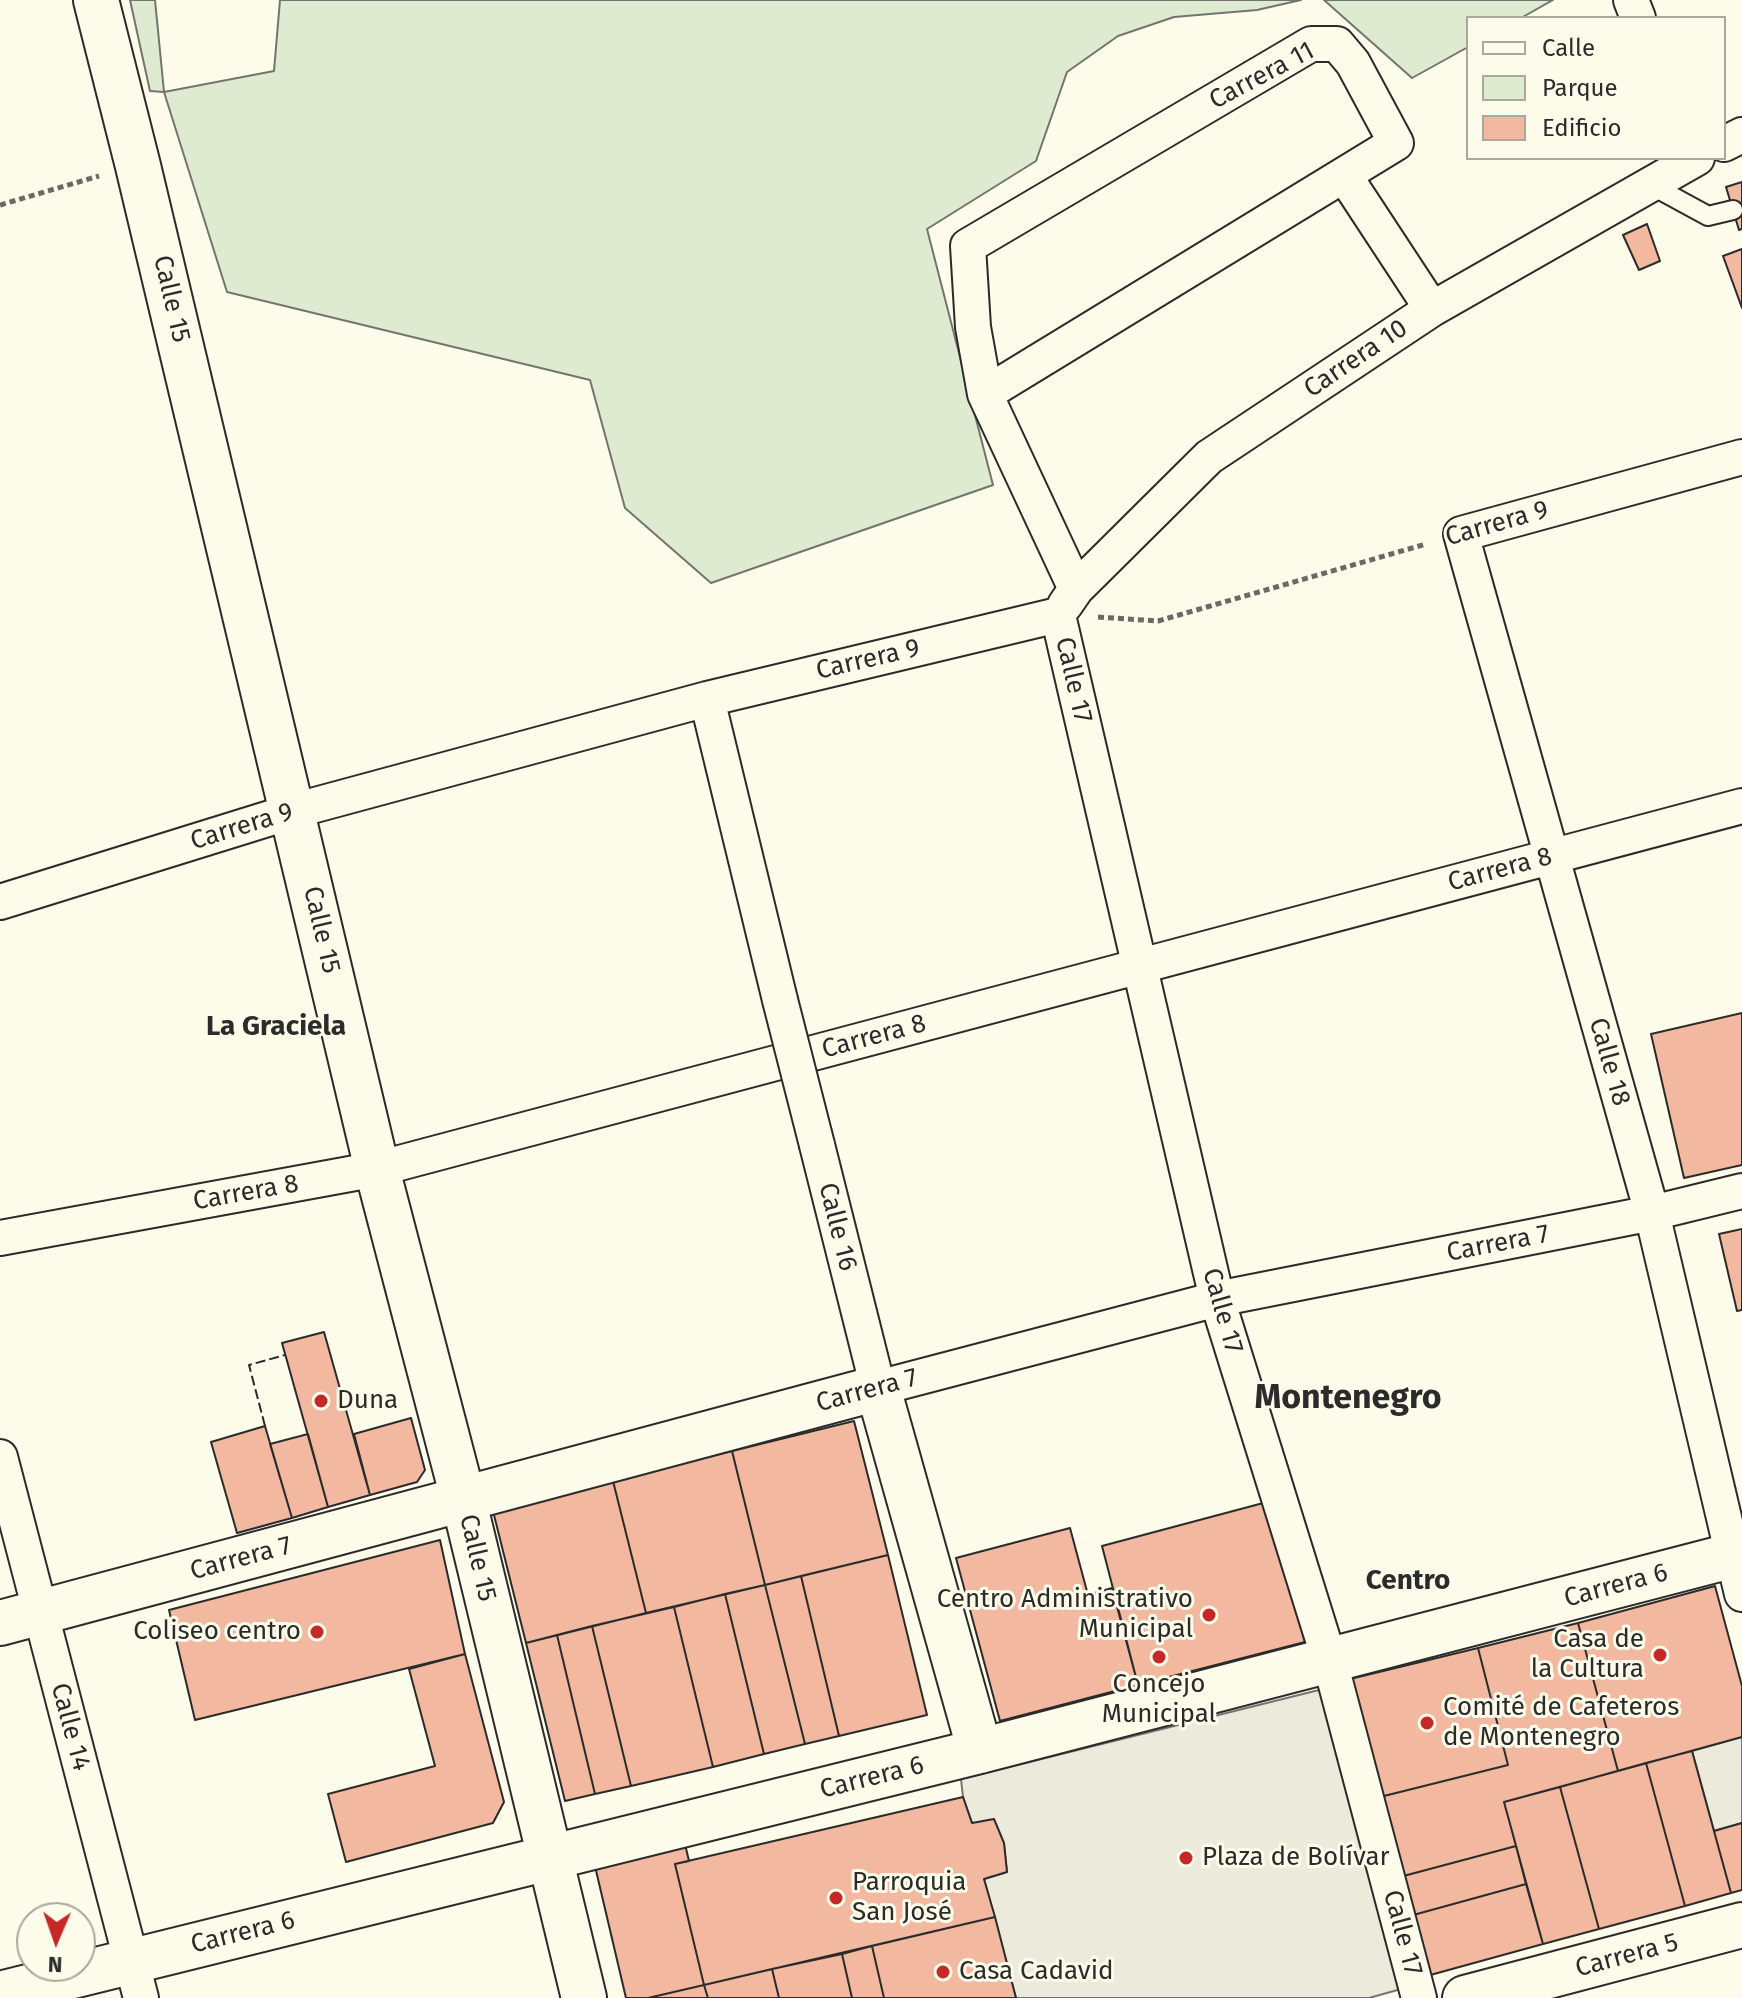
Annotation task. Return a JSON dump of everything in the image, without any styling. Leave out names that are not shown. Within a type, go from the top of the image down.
[{"type":"street","name":"Calle 15","points":[[96,0],[377,1169],[463,1498],[584,1998]]},
{"type":"street","name":"Carrera 11","points":[[985,394],[1396,143],[1353,63],[1337,44],[1311,44],[968,246],[973,327],[985,394],[1067,602]]},
{"type":"street","name":"Carrera 10","points":[[1067,602],[1209,457],[1432,309],[1676,167]]},
{"type":"street","points":[[1344,175],[1432,309]]},
{"type":"street","name":"Carrera 9","points":[[1461,534],[1742,457]]},
{"type":"street","name":"Calle 18","points":[[1461,534],[1652,1213],[1739,1567]]},
{"type":"street","name":"Carrera 9","points":[[0,902],[293,811],[1067,602]]},
{"type":"street","name":"Calle 17","points":[[1067,602],[1139,967],[1217,1299],[1330,1662],[1419,1998]]},
{"type":"street","name":"Calle 16","points":[[707,699],[878,1388],[980,1751]]},
{"type":"street","name":"Carrera 8","points":[[0,1238],[377,1169],[1742,806]]},
{"type":"street","name":"Carrera 7","points":[[20,1618],[1217,1299],[1652,1213],[1742,1191]]},
{"type":"street","name":"Calle 14","points":[[0,1457],[20,1618],[137,1980]]},
{"type":"street","name":"Carrera 6","points":[[0,1994],[137,1980],[549,1857],[1330,1662],[1739,1567]]},
{"type":"street","name":"Carrera 5","points":[[1465,1998],[1742,1925]]},
{"type":"lane","points":[[1676,167],[1708,216],[1733,210]]},
{"type":"path","points":[[0,205],[138,166]]},
{"type":"path","name":"Carrera 9","points":[[1067,602],[1158,621],[1461,534]]},
{"type":"green space","points":[[130,0],[155,0],[164,92],[150,91]]},
{"type":"green space","points":[[280,0],[1301,0],[1257,10],[1174,17],[1118,36],[1067,72],[1036,161],[927,229],[993,485],[711,583],[625,508],[590,380],[227,292],[164,92],[274,71]]},
{"type":"green space","points":[[1324,0],[1553,0],[1525,16],[1466,16],[1466,48],[1412,78]]},
{"type":"shaded area","name":"Plaza de Bolívar","points":[[1323,1689],[1401,1989],[1369,1998],[1016,1998],[984,1879],[1007,1872],[1004,1843],[972,1823],[963,1797],[961,1779]]},
{"type":"shaded area","points":[[1742,1737],[1742,1823],[1714,1831],[1692,1751]]},
{"type":"building","points":[[1742,182],[1742,229],[1739,230],[1726,187]]},
{"type":"building","points":[[1647,224],[1660,261],[1639,270],[1623,235]]},
{"type":"building","points":[[1742,249],[1742,308],[1723,256]]},
{"type":"building","points":[[1742,1013],[1742,1165],[1684,1178],[1651,1034]]},
{"type":"building","points":[[1742,1229],[1742,1310],[1737,1311],[1719,1234]]},
{"type":"building","name":"Duna","points":[[324,1332],[370,1495],[328,1507],[282,1343]]},
{"type":"building","points":[[411,1418],[425,1470],[417,1482],[370,1495],[354,1434]]},
{"type":"building","points":[[854,1421],[888,1555],[765,1585],[732,1451]]},
{"type":"building","points":[[265,1426],[292,1518],[237,1533],[211,1442]]},
{"type":"building","points":[[308,1434],[328,1507],[292,1518],[270,1444]]},
{"type":"building","points":[[732,1451],[765,1585],[646,1613],[613,1481]]},
{"type":"building","points":[[613,1481],[646,1613],[526,1643],[493,1511]]},
{"type":"building","name":"Centro Administrativo Municipal","points":[[1267,1502],[1305,1642],[1138,1685],[1102,1546]]},
{"type":"building","points":[[1070,1528],[1088,1595],[1112,1588],[1138,1685],[1000,1721],[956,1558]]},
{"type":"building","name":"Coliseo centro","points":[[440,1540],[465,1654],[195,1720],[169,1610]]},
{"type":"building","points":[[888,1555],[927,1715],[839,1736],[801,1576]]},
{"type":"building","points":[[801,1576],[839,1736],[805,1744],[765,1585]]},
{"type":"building","points":[[765,1585],[805,1744],[764,1754],[725,1594]]},
{"type":"building","name":"Casa de la Cultura","points":[[1715,1586],[1742,1686],[1742,1737],[1618,1771],[1578,1623]]},
{"type":"building","points":[[725,1594],[764,1754],[713,1767],[674,1607]]},
{"type":"building","points":[[674,1607],[713,1767],[631,1786],[592,1626]]},
{"type":"building","points":[[1578,1623],[1618,1771],[1504,1802],[1516,1846],[1396,1878],[1376,1798],[1508,1765],[1478,1648]]},
{"type":"building","points":[[592,1626],[631,1786],[595,1794],[557,1635]]},
{"type":"building","points":[[557,1635],[595,1794],[565,1801],[526,1643]]},
{"type":"building","name":"Comité de Cafeteros de Montenegro","points":[[1478,1648],[1508,1765],[1376,1798],[1346,1680]]},
{"type":"building","points":[[465,1654],[504,1802],[493,1823],[346,1862],[328,1794],[435,1766],[409,1669]]},
{"type":"building","points":[[1692,1751],[1731,1893],[1685,1906],[1646,1763]]},
{"type":"building","points":[[1646,1763],[1685,1906],[1599,1929],[1560,1787]]},
{"type":"building","points":[[1560,1787],[1599,1929],[1543,1944],[1504,1802]]},
{"type":"building","name":"Parroquia San José","points":[[963,1797],[972,1823],[994,1819],[1004,1843],[1007,1872],[984,1879],[995,1917],[704,1985],[675,1864]]},
{"type":"building","points":[[1742,1823],[1742,1890],[1731,1893],[1714,1831]]},
{"type":"building","points":[[684,1840],[689,1861],[675,1864],[704,1985],[648,1998],[626,1998],[594,1862]]},
{"type":"building","points":[[1516,1846],[1526,1884],[1406,1917],[1396,1878]]},
{"type":"building","points":[[1526,1884],[1543,1944],[1423,1977],[1406,1917]]},
{"type":"building","name":"Casa Cadavid","points":[[995,1917],[1016,1998],[884,1998],[872,1946]]},
{"type":"building","points":[[872,1946],[884,1998],[852,1998],[842,1954]]},
{"type":"building","points":[[842,1954],[852,1998],[779,1998],[772,1969]]},
{"type":"building","points":[[772,1969],[779,1998],[708,1998],[704,1985]]},
{"type":"building","points":[[704,1985],[708,1998],[648,1998]]},
{"type":"fence","points":[[265,1426],[249,1365],[285,1355]]},
{"type":"place","name":"Duna","points":[[321,1401]]},
{"type":"place","name":"Centro Administrativo Municipal","points":[[1209,1615]]},
{"type":"place","name":"Coliseo centro","points":[[317,1632]]},
{"type":"place","name":"Casa de la Cultura","points":[[1660,1655]]},
{"type":"place","name":"Concejo Municipal","points":[[1159,1657]]},
{"type":"place","name":"Comité de Cafeteros de Montenegro","points":[[1427,1723]]},
{"type":"place","name":"Plaza de Bolívar","points":[[1186,1858]]},
{"type":"place","name":"Parroquia San José","points":[[836,1898]]},
{"type":"place","name":"Casa Cadavid","points":[[943,1972]]},
{"type":"district","name":"La Graciela","points":[[276,1027]]},
{"type":"district","name":"Montenegro","points":[[1348,1399]]},
{"type":"district","name":"Centro","points":[[1408,1581]]}]
